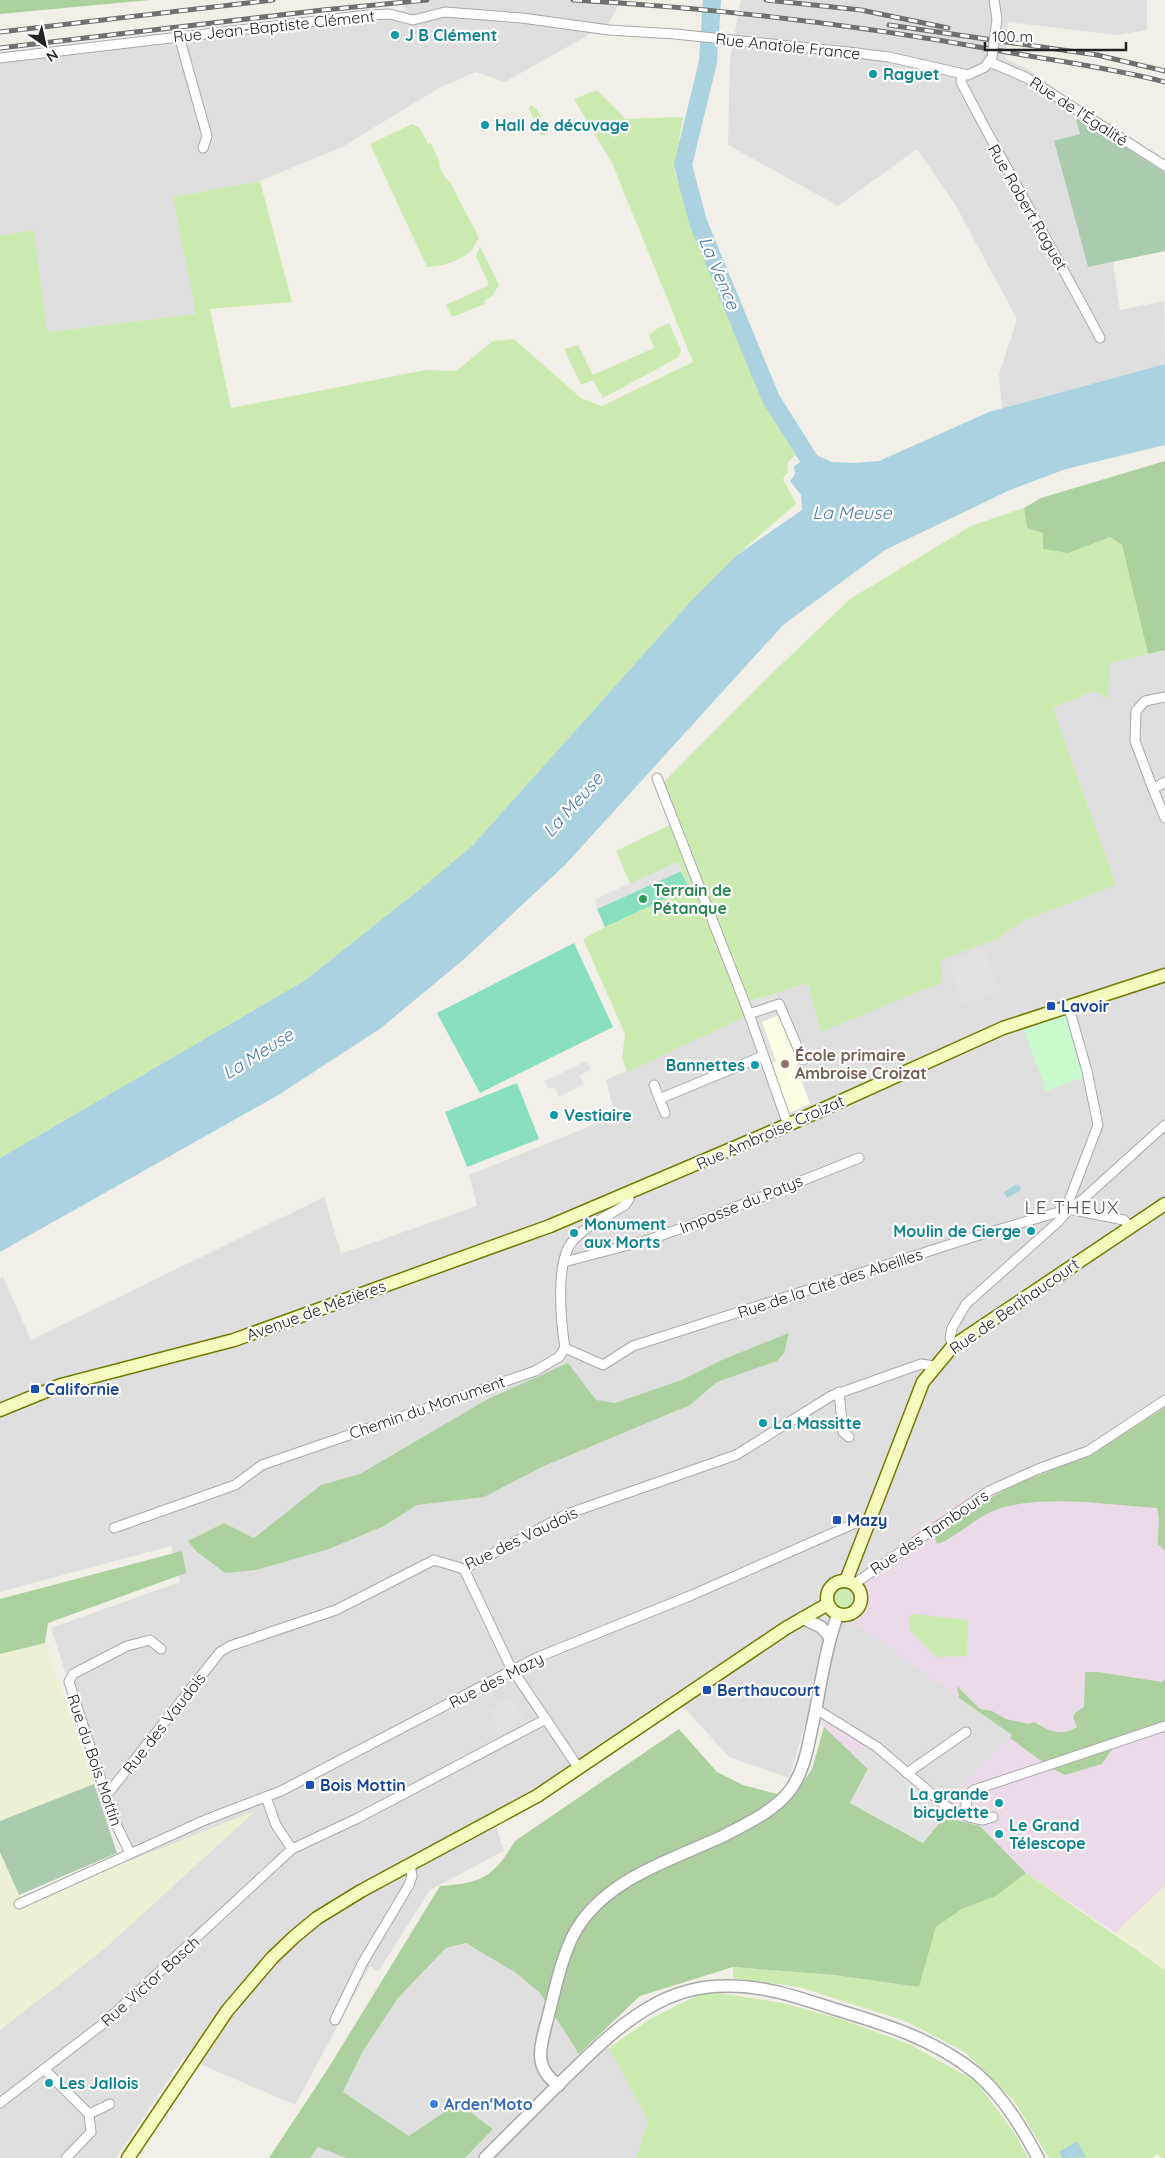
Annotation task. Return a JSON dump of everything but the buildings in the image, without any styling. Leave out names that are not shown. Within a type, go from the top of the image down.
[{"type":"main road","name":"Rue Ambroise Croizat","points":[[627,1194],[788,1125],[1003,1028],[1069,1008],[1165,975]]},
{"type":"main road","name":"Avenue de Mézières","points":[[0,1410],[61,1385],[234,1340],[550,1226],[627,1194]]},
{"type":"main road","name":"Rue de Berthaucourt","points":[[850,1583],[868,1523],[923,1382],[934,1366],[953,1346],[1165,1204]]},
{"type":"main road","points":[[840,1581],[850,1583],[861,1597],[858,1608],[849,1614],[838,1614],[828,1604],[830,1587],[840,1581]]},
{"type":"main road","points":[[128,2158],[227,2011],[272,1958],[317,1918],[410,1864],[537,1796],[802,1618],[828,1604]]},
{"type":"street","points":[[962,74],[968,75],[977,71],[991,59],[997,19],[994,0]]},
{"type":"street","name":"Rue Jean-Baptiste Clément","points":[[0,58],[368,15],[389,14],[413,20],[445,12],[522,18],[609,30],[697,36]]},
{"type":"street","points":[[179,36],[207,136],[203,148]]},
{"type":"street","name":"Rue Anatole France","points":[[697,36],[889,57],[962,74]]},
{"type":"street","name":"Rue de l'Égalité","points":[[991,59],[1027,78],[1165,166]]},
{"type":"street","name":"Rue Robert Raguet","points":[[962,74],[962,82],[988,136],[1049,241],[1100,338]]},
{"type":"street","points":[[1165,697],[1145,701],[1136,711],[1135,741],[1165,818]]},
{"type":"street","points":[[657,778],[749,1014],[788,1125]]},
{"type":"street","points":[[1153,789],[1165,782]]},
{"type":"street","points":[[749,1014],[779,1004],[803,1060]]},
{"type":"street","points":[[1069,1008],[1087,1071],[1098,1125],[1069,1201],[1069,1209]]},
{"type":"street","points":[[659,1099],[763,1056]]},
{"type":"street","points":[[654,1086],[665,1113]]},
{"type":"street","points":[[953,1346],[950,1338],[952,1328],[966,1304],[1058,1222],[1069,1209],[1081,1201],[1165,1126]]},
{"type":"street","name":"Impasse du Patys","points":[[564,1262],[648,1240],[688,1226],[859,1158]]},
{"type":"street","points":[[565,1348],[562,1327],[564,1262],[571,1244],[580,1234],[625,1204],[629,1198],[627,1194]]},
{"type":"street","name":"Rue de la Cité des Abeilles","points":[[565,1348],[603,1365],[633,1346],[973,1237],[1069,1209],[1124,1220],[1130,1227]]},
{"type":"street","name":"Chemin du Monument","points":[[114,1528],[235,1485],[262,1465],[535,1371],[559,1357],[565,1348]]},
{"type":"street","name":"Rue des Vaudois","points":[[106,1796],[220,1652],[230,1646],[336,1610],[434,1560],[464,1569],[567,1514],[736,1455],[839,1392],[920,1364],[934,1366]]},
{"type":"street","points":[[839,1392],[843,1432],[849,1438]]},
{"type":"street","name":"Rue des Tambours","points":[[850,1583],[989,1491],[1038,1469],[1088,1451],[1165,1400]]},
{"type":"street","name":"Rue des Mazy","points":[[19,1904],[110,1865],[130,1853],[205,1820],[266,1797],[316,1773],[536,1658],[692,1595],[860,1521],[868,1523]]},
{"type":"street","points":[[464,1569],[513,1669],[578,1767]]},
{"type":"street","points":[[559,2084],[549,2078],[540,2062],[544,2031],[563,1960],[581,1922],[620,1884],[740,1827],[773,1806],[791,1790],[803,1767],[830,1638],[838,1614]]},
{"type":"street","points":[[802,1618],[821,1627],[830,1638]]},
{"type":"street","name":"Rue du Bois Mottin","points":[[130,1853],[106,1796],[69,1682],[73,1674],[138,1642],[150,1640],[161,1650]]},
{"type":"street","points":[[816,1709],[877,1747],[947,1807],[964,1815],[983,1820],[992,1817]]},
{"type":"street","name":"Rue Victor Basch","points":[[0,2103],[104,2023],[292,1850],[356,1819],[546,1719]]},
{"type":"street","points":[[964,1815],[968,1795],[974,1790],[1165,1726]]},
{"type":"street","points":[[907,1773],[966,1732]]},
{"type":"street","points":[[266,1797],[276,1825],[292,1850]]},
{"type":"street","points":[[335,2020],[363,1962],[409,1885],[412,1876],[410,1864]]},
{"type":"street","points":[[485,2158],[599,2045],[630,2019],[661,2002],[693,1990],[723,1986],[775,1990],[874,2021],[932,2043],[978,2074],[1009,2109],[1024,2130],[1038,2158]]},
{"type":"street","points":[[44,2069],[88,2114],[91,2132],[66,2158]]},
{"type":"street","points":[[88,2114],[110,2104]]},
{"type":"shaded area","points":[[400,0],[622,0],[608,24],[505,82],[476,72],[439,88],[342,147],[260,181],[173,197],[197,314],[47,332],[34,230],[0,236],[0,52],[405,10]]},
{"type":"shaded area","points":[[741,0],[1147,0],[1147,30],[1118,35],[1008,22],[1005,59],[1028,69],[1085,111],[1081,119],[1076,121],[1080,134],[1054,142],[1088,267],[1113,262],[1120,310],[1164,301],[1165,364],[1002,409],[999,374],[1017,319],[956,206],[917,149],[838,206],[728,145],[730,58]]},
{"type":"shaded area","points":[[1081,119],[1165,173],[1165,251],[1088,267],[1054,141],[1080,134],[1076,120]]},
{"type":"shaded area","points":[[1165,650],[1165,1393],[1079,1449],[967,1496],[922,1526],[839,1595],[850,1620],[1012,1735],[944,1804],[808,1715],[789,1778],[729,1757],[681,1704],[495,1823],[504,1851],[430,1890],[378,1972],[370,1966],[295,2105],[184,2057],[116,2158],[0,2158],[0,2030],[104,1949],[253,1813],[127,1862],[51,1628],[180,1582],[171,1546],[0,1592],[0,1279],[3,1277],[31,1340],[324,1197],[341,1253],[477,1206],[469,1175],[615,1116],[606,1080],[742,1018],[748,1002],[804,984],[808,986],[821,1032],[940,960],[997,939],[1023,921],[1116,885],[1053,708],[1093,691],[1110,663]]},
{"type":"shaded area","points":[[678,862],[681,871],[597,909],[595,899]]},
{"type":"shaded area","points":[[982,946],[1002,991],[985,998],[961,1003],[949,964]]},
{"type":"shaded area","points":[[776,993],[779,1004],[752,1013],[748,1002]]},
{"type":"shaded area","name":"École primaire Ambroise Croizat","points":[[779,1015],[799,1061],[799,1064],[796,1066],[810,1104],[789,1113],[770,1064],[776,1061],[762,1022]]},
{"type":"shaded area","points":[[762,1023],[776,1061],[767,1065],[753,1026]]},
{"type":"shaded area","points":[[586,1061],[591,1069],[579,1075],[584,1084],[559,1097],[554,1087],[548,1089],[545,1081]]},
{"type":"shaded area","points":[[1165,1393],[1165,1886],[1115,1933],[1026,1873],[980,1826],[923,1843],[824,1727],[807,1715],[857,1734],[944,1804],[1012,1735],[850,1620],[839,1595],[922,1526],[967,1496],[1079,1449]]},
{"type":"shaded area","points":[[45,1643],[94,1784],[0,1821],[0,1654]]},
{"type":"shaded area","points":[[510,1696],[525,1719],[500,1734],[488,1709]]},
{"type":"shaded area","points":[[868,1741],[944,1804],[944,1817],[923,1843],[850,1803],[868,1769],[855,1757]]},
{"type":"shaded area","points":[[94,1784],[117,1853],[19,1895],[0,1852],[0,1821]]},
{"type":"shaded area","points":[[255,1811],[104,1949],[0,2030],[0,1852],[24,1908],[127,1862]]},
{"type":"shaded area","points":[[1165,1886],[1165,1970],[1115,1933]]},
{"type":"shaded area","points":[[466,1943],[516,1973],[540,1993],[579,2053],[609,2048],[648,2121],[636,2158],[465,2158],[493,2129],[409,2136],[343,2092],[363,2051],[398,1998],[446,1948]]},
{"type":"shaded area","points":[[58,2084],[76,2104],[68,2105],[50,2086]]},
{"type":"shaded area","points":[[318,2147],[342,2155],[346,2158],[310,2158]]},
{"type":"green space","points":[[0,0],[150,0],[0,14]]},
{"type":"green space","points":[[597,90],[626,119],[683,117],[674,171],[759,390],[796,455],[788,462],[787,473],[783,479],[796,504],[737,555],[692,600],[473,845],[429,882],[304,981],[0,1158],[0,236],[34,230],[47,332],[196,314],[173,197],[260,181],[292,302],[210,309],[231,408],[426,370],[456,371],[493,341],[514,339],[581,398],[602,406],[693,362],[612,163],[574,99]]},
{"type":"green space","points":[[530,105],[537,109],[548,134],[541,135],[529,109]]},
{"type":"green space","points":[[412,124],[420,128],[428,144],[431,143],[445,178],[450,182],[479,238],[466,255],[444,265],[427,267],[370,144]]},
{"type":"green space","points":[[480,247],[499,285],[492,296],[484,301],[485,304],[452,317],[446,305],[489,285],[476,256]]},
{"type":"green space","points":[[669,323],[681,350],[679,357],[603,398],[593,380],[581,385],[564,349],[578,345],[593,375],[654,348],[649,335]]},
{"type":"green space","points":[[1165,461],[1165,650],[1148,654],[1122,545],[1110,537],[1068,553],[1043,549],[1043,533],[1027,528],[1024,508],[1041,498]]},
{"type":"green space","points":[[1024,508],[1027,528],[1090,543],[1110,537],[1122,545],[1148,654],[1110,663],[1108,699],[1093,691],[1053,708],[1116,885],[1023,921],[997,939],[940,960],[942,982],[821,1032],[808,986],[804,984],[748,1002],[742,1018],[627,1072],[622,1058],[625,1034],[583,939],[689,888],[678,862],[630,884],[616,851],[674,823],[660,786],[766,679],[850,599],[971,526]]},
{"type":"green space","name":"Terrain de Pétanque","points":[[681,871],[689,888],[605,927],[597,909]]},
{"type":"green space","points":[[574,943],[613,1027],[480,1093],[437,1013]]},
{"type":"green space","points":[[1065,1015],[1084,1077],[1046,1091],[1024,1030]]},
{"type":"green space","points":[[517,1083],[539,1139],[467,1167],[445,1112]]},
{"type":"green space","points":[[789,1333],[784,1353],[777,1361],[717,1382],[690,1405],[544,1466],[484,1497],[417,1505],[384,1526],[329,1549],[256,1570],[225,1573],[196,1551],[188,1541],[224,1523],[254,1538],[321,1485],[360,1474],[486,1400],[568,1363],[596,1400],[615,1403],[682,1380],[724,1359]]},
{"type":"green space","points":[[1165,1407],[1165,1551],[1158,1544],[1159,1517],[1157,1508],[1052,1501],[1011,1506],[993,1511],[937,1544],[935,1538],[939,1531],[972,1508],[1014,1485],[1093,1454]]},
{"type":"green space","points":[[182,1551],[186,1573],[48,1623],[45,1643],[0,1654],[0,1599]]},
{"type":"green space","points":[[843,1588],[850,1591],[853,1598],[850,1605],[843,1608],[836,1605],[833,1598],[836,1591]]},
{"type":"green space","points":[[913,1614],[968,1620],[967,1656],[936,1657],[909,1629],[909,1616]]},
{"type":"green space","points":[[1085,1672],[1098,1672],[1162,1682],[1165,1679],[1165,1723],[1120,1738],[1102,1764],[1065,1775],[1051,1768],[1010,1738],[1012,1735],[959,1698],[957,1686],[980,1709],[992,1711],[1006,1719],[1029,1724],[1034,1722],[1055,1732],[1066,1732],[1077,1727],[1073,1717],[1076,1712],[1084,1707]]},
{"type":"green space","points":[[824,1727],[868,1769],[850,1803],[923,1843],[944,1817],[980,1826],[1026,1873],[996,1896],[962,1909],[936,1927],[919,1987],[834,1975],[733,1967],[640,1996],[579,2054],[540,1993],[516,1973],[466,1943],[446,1948],[398,1998],[363,2051],[343,2092],[409,2136],[458,2103],[493,2129],[465,2158],[346,2158],[318,2147],[310,2158],[269,2158],[329,2067],[440,1886],[467,1883],[485,1876],[500,1863],[515,1841],[679,1729],[717,1772],[743,1785],[792,1798],[812,1769]]},
{"type":"green space","points":[[1026,1873],[1165,1970],[1165,2158],[1161,2158],[1158,2154],[1152,2158],[1049,2158],[1014,2101],[965,2052],[905,2021],[799,1987],[733,1978],[733,1967],[834,1975],[919,1987],[936,1927],[962,1909],[996,1896]]},
{"type":"green space","points":[[706,1991],[783,2003],[844,2020],[909,2044],[977,2082],[1017,2137],[1028,2158],[636,2158],[648,2121],[609,2048],[650,2019]]},
{"type":"water","name":"La Meuse","points":[[1165,364],[1165,445],[1066,469],[1010,490],[885,550],[783,625],[566,864],[463,960],[381,1028],[280,1094],[0,1252],[0,1158],[304,981],[473,845],[692,600],[737,555],[802,510],[801,495],[790,481],[795,474],[794,466],[814,454],[832,462],[879,461],[989,412]]},
{"type":"water","points":[[1017,1184],[1021,1187],[1020,1191],[1007,1198],[1004,1192]]},
{"type":"water","points":[[1077,2141],[1086,2157],[1063,2158],[1059,2152]]},
{"type":"waterway","name":"La Vence","points":[[712,0],[708,62],[683,165],[698,222],[771,399],[821,478]]},
{"type":"railway","points":[[0,32],[273,0]]},
{"type":"railway","points":[[0,48],[323,10],[427,0]]},
{"type":"railway","points":[[573,0],[734,13],[894,33],[1083,65],[1165,82]]},
{"type":"railway","points":[[766,0],[861,10],[948,28]]},
{"type":"railway","points":[[889,25],[1097,55],[1165,71]]},
{"type":"place","name":"J B Clément","points":[[395,35]]},
{"type":"place","name":"Raguet","points":[[873,74]]},
{"type":"place","name":"Hall de décuvage","points":[[485,125]]},
{"type":"place","name":"Terrain de Pétanque","points":[[643,899]]},
{"type":"place","name":"Lavoir","points":[[1051,1006]]},
{"type":"place","name":"École primaire Ambroise Croizat","points":[[785,1064]]},
{"type":"place","name":"Bannettes","points":[[755,1065]]},
{"type":"place","name":"Vestiaire","points":[[554,1115]]},
{"type":"place","name":"Moulin de Cierge","points":[[1031,1231]]},
{"type":"place","name":"Monument aux Morts","points":[[574,1233]]},
{"type":"place","name":"Californie","points":[[35,1389]]},
{"type":"place","name":"La Massitte","points":[[763,1423]]},
{"type":"place","name":"Mazy","points":[[837,1520]]},
{"type":"place","name":"Berthaucourt","points":[[707,1690]]},
{"type":"place","name":"Bois Mottin","points":[[310,1785]]},
{"type":"place","name":"La grande bicyclette","points":[[999,1803]]},
{"type":"place","name":"Le Grand Télescope","points":[[999,1834]]},
{"type":"place","name":"Les Jallois","points":[[49,2083]]},
{"type":"place","name":"Arden'Moto","points":[[434,2104]]},
{"type":"district","name":"LE THEUX","points":[[1072,1207]]}]
